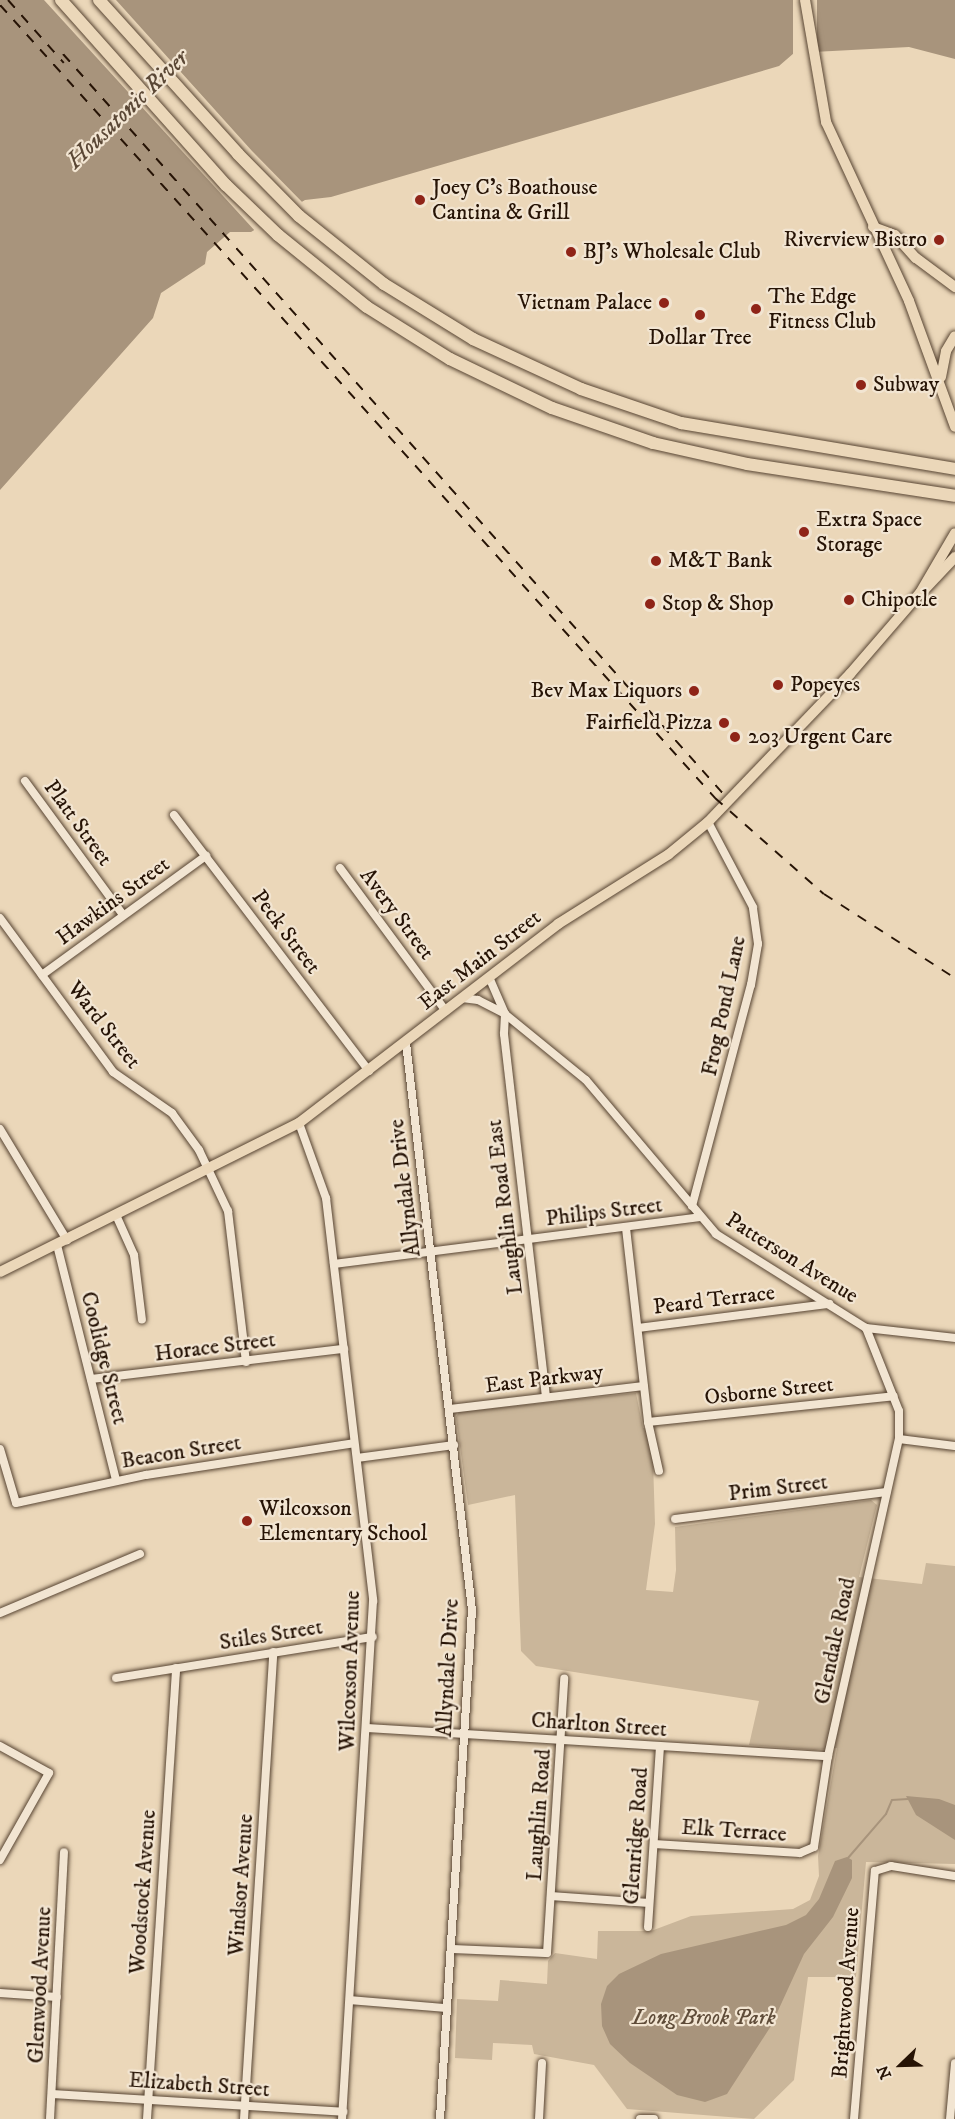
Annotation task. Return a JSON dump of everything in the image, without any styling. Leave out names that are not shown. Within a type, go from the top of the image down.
[{"type":"highway","points":[[61,0],[237,196],[335,283],[409,335],[474,372],[552,408],[634,438],[736,462],[951,496]]},
{"type":"highway","points":[[99,0],[260,177],[361,267],[421,309],[491,349],[641,411],[720,432],[955,469]]},
{"type":"main road","points":[[805,0],[816,78],[826,122],[909,301],[955,427]]},
{"type":"main road","points":[[873,227],[895,235],[916,258],[955,287]]},
{"type":"main road","points":[[940,384],[943,359],[955,336]]},
{"type":"main road","name":"East Main Street","points":[[920,593],[955,533]]},
{"type":"main road","name":"East Main Street","points":[[0,1272],[210,1170],[299,1123],[558,924],[669,854],[708,822],[850,674],[920,593],[955,557]]},
{"type":"street","name":"Platt Street","points":[[25,781],[123,915]]},
{"type":"street","name":"Peck Street","points":[[174,815],[369,1071]]},
{"type":"street","name":"Frog Pond Lane","points":[[692,1206],[751,985],[758,944],[753,907],[708,822]]},
{"type":"street","name":"Hawkins Street","points":[[42,975],[206,856]]},
{"type":"street","name":"Avery Street","points":[[340,868],[446,1011]]},
{"type":"street","name":"Ward Street","points":[[0,918],[113,1072],[172,1113],[210,1170],[228,1212],[246,1362]]},
{"type":"street","name":"Patterson Avenue","points":[[489,977],[505,1014]]},
{"type":"street","name":"Patterson Avenue","points":[[462,998],[471,998],[505,1014],[586,1080],[699,1217],[733,1247],[866,1328],[894,1396],[901,1421],[899,1439]]},
{"type":"street","name":"Laughlin Road East","points":[[505,1014],[504,1034],[546,1396]]},
{"type":"street","name":"Allyndale Drive","points":[[406,1043],[472,1610],[440,2119]]},
{"type":"street","name":"Wilcoxson Avenue","points":[[299,1123],[324,1190],[372,1590],[373,1637],[343,2116]]},
{"type":"street","name":"Coolidge Street","points":[[0,1129],[3,1140],[62,1242],[91,1379],[116,1480]]},
{"type":"street","points":[[116,1215],[134,1255],[142,1320]]},
{"type":"street","name":"Philips Street","points":[[334,1264],[699,1217]]},
{"type":"street","points":[[626,1228],[648,1422],[659,1471]]},
{"type":"street","name":"Peard Terrace","points":[[638,1328],[829,1304]]},
{"type":"street","points":[[866,1328],[955,1338]]},
{"type":"street","name":"Horace Street","points":[[91,1379],[344,1349]]},
{"type":"street","name":"East Parkway","points":[[450,1409],[644,1386]]},
{"type":"street","name":"Osborne Street","points":[[648,1422],[894,1396]]},
{"type":"street","points":[[899,1439],[955,1446]]},
{"type":"street","name":"Glendale Road","points":[[810,1851],[816,1840],[828,1756],[899,1439]]},
{"type":"street","name":"Beacon Street","points":[[0,1449],[16,1503],[116,1480],[354,1443]]},
{"type":"street","points":[[357,1458],[454,1445]]},
{"type":"street","name":"Prim Street","points":[[675,1519],[886,1492]]},
{"type":"street","points":[[0,1613],[140,1554]]},
{"type":"street","name":"Stiles Street","points":[[116,1678],[373,1637]]},
{"type":"street","name":"Windsor Avenue","points":[[244,2119],[273,1652]]},
{"type":"street","name":"Woodstock Avenue","points":[[147,2119],[176,1668]]},
{"type":"street","name":"Laughlin Road","points":[[451,1949],[547,1953],[562,1741],[564,1679]]},
{"type":"street","name":"Charlton Street","points":[[367,1728],[660,1748],[828,1756]]},
{"type":"street","points":[[0,1746],[49,1773],[0,1860]]},
{"type":"street","name":"Glenridge Road","points":[[648,1927],[660,1748]]},
{"type":"street","name":"Elk Terrace","points":[[654,1844],[810,1851]]},
{"type":"street","name":"Glenwood Avenue","points":[[50,2119],[64,1852]]},
{"type":"street","name":"Brightwood Avenue","points":[[854,2119],[876,1870],[891,1866],[955,1876]]},
{"type":"street","points":[[552,1896],[649,1902]]},
{"type":"street","points":[[0,1993],[57,1997]]},
{"type":"street","points":[[350,2000],[446,2008]]},
{"type":"street","points":[[538,2119],[542,2063]]},
{"type":"street","points":[[950,2119],[955,2063]]},
{"type":"street","name":"Elizabeth Street","points":[[52,2094],[245,2106],[343,2116]]},
{"type":"street","points":[[640,2118],[654,2119]]},
{"type":"green space","name":"Long Brook Park","points":[[636,1393],[643,1428],[652,1429],[655,1524],[646,1590],[673,1592],[676,1570],[675,1527],[871,1500],[877,1505],[859,1577],[922,1584],[926,1563],[955,1566],[955,1864],[866,1862],[856,1977],[808,1977],[794,2080],[754,2119],[627,2109],[594,2065],[534,2054],[532,2045],[493,2043],[492,2060],[455,2058],[457,1999],[498,2001],[500,1980],[547,1984],[548,1961],[555,1953],[597,1959],[598,1931],[651,1931],[691,1916],[793,1909],[810,1900],[819,1876],[818,1856],[837,1748],[814,1750],[749,1745],[759,1701],[536,1666],[521,1651],[515,1495],[468,1505],[456,1417],[459,1412]]},
{"type":"water","name":"Housatonic River","points":[[0,0],[955,0],[955,59],[909,47],[794,53],[779,66],[331,197],[305,200],[251,232],[230,232],[207,252],[205,264],[161,293],[153,318],[0,490]]},
{"type":"water","points":[[906,1796],[939,1799],[955,1805],[955,1840],[916,1815]]},
{"type":"water","points":[[847,1857],[852,1860],[852,1878],[833,1917],[804,1954],[771,2026],[727,2094],[705,2102],[677,2095],[630,2063],[610,2044],[602,2026],[601,2004],[607,1986],[619,1974],[661,1954],[786,1925],[806,1915],[819,1899],[835,1861]]},
{"type":"pier","points":[[44,0],[116,0],[252,151],[304,204],[256,232]]},
{"type":"pier","points":[[793,0],[817,0],[817,57],[793,57]]},
{"type":"waterway","points":[[848,1858],[886,1814],[892,1800],[908,1799]]},
{"type":"railway","points":[[8,0],[64,63]]},
{"type":"railway","points":[[0,5],[715,798],[824,894],[955,978]]},
{"type":"railway","points":[[63,54],[728,799]]},
{"type":"place","name":"Joey C's Boathouse Cantina & Grill","points":[[420,200]]},
{"type":"place","name":"Riverview Bistro","points":[[939,240]]},
{"type":"place","name":"BJ's Wholesale Club","points":[[571,252]]},
{"type":"place","name":"Vietnam Palace","points":[[664,303]]},
{"type":"place","name":"The Edge Fitness Club","points":[[756,309]]},
{"type":"place","name":"Dollar Tree","points":[[700,315]]},
{"type":"place","name":"Subway","points":[[861,385]]},
{"type":"place","name":"Extra Space Storage","points":[[804,532]]},
{"type":"place","name":"M&T Bank","points":[[656,561]]},
{"type":"place","name":"Chipotle","points":[[849,600]]},
{"type":"place","name":"Stop & Shop","points":[[650,604]]},
{"type":"place","name":"Popeyes","points":[[778,685]]},
{"type":"place","name":"Bev Max Liquors","points":[[694,691]]},
{"type":"place","name":"Fairfield Pizza","points":[[724,723]]},
{"type":"place","name":"203 Urgent Care","points":[[735,737]]},
{"type":"place","name":"Wilcoxson Elementary School","points":[[247,1521]]}]
